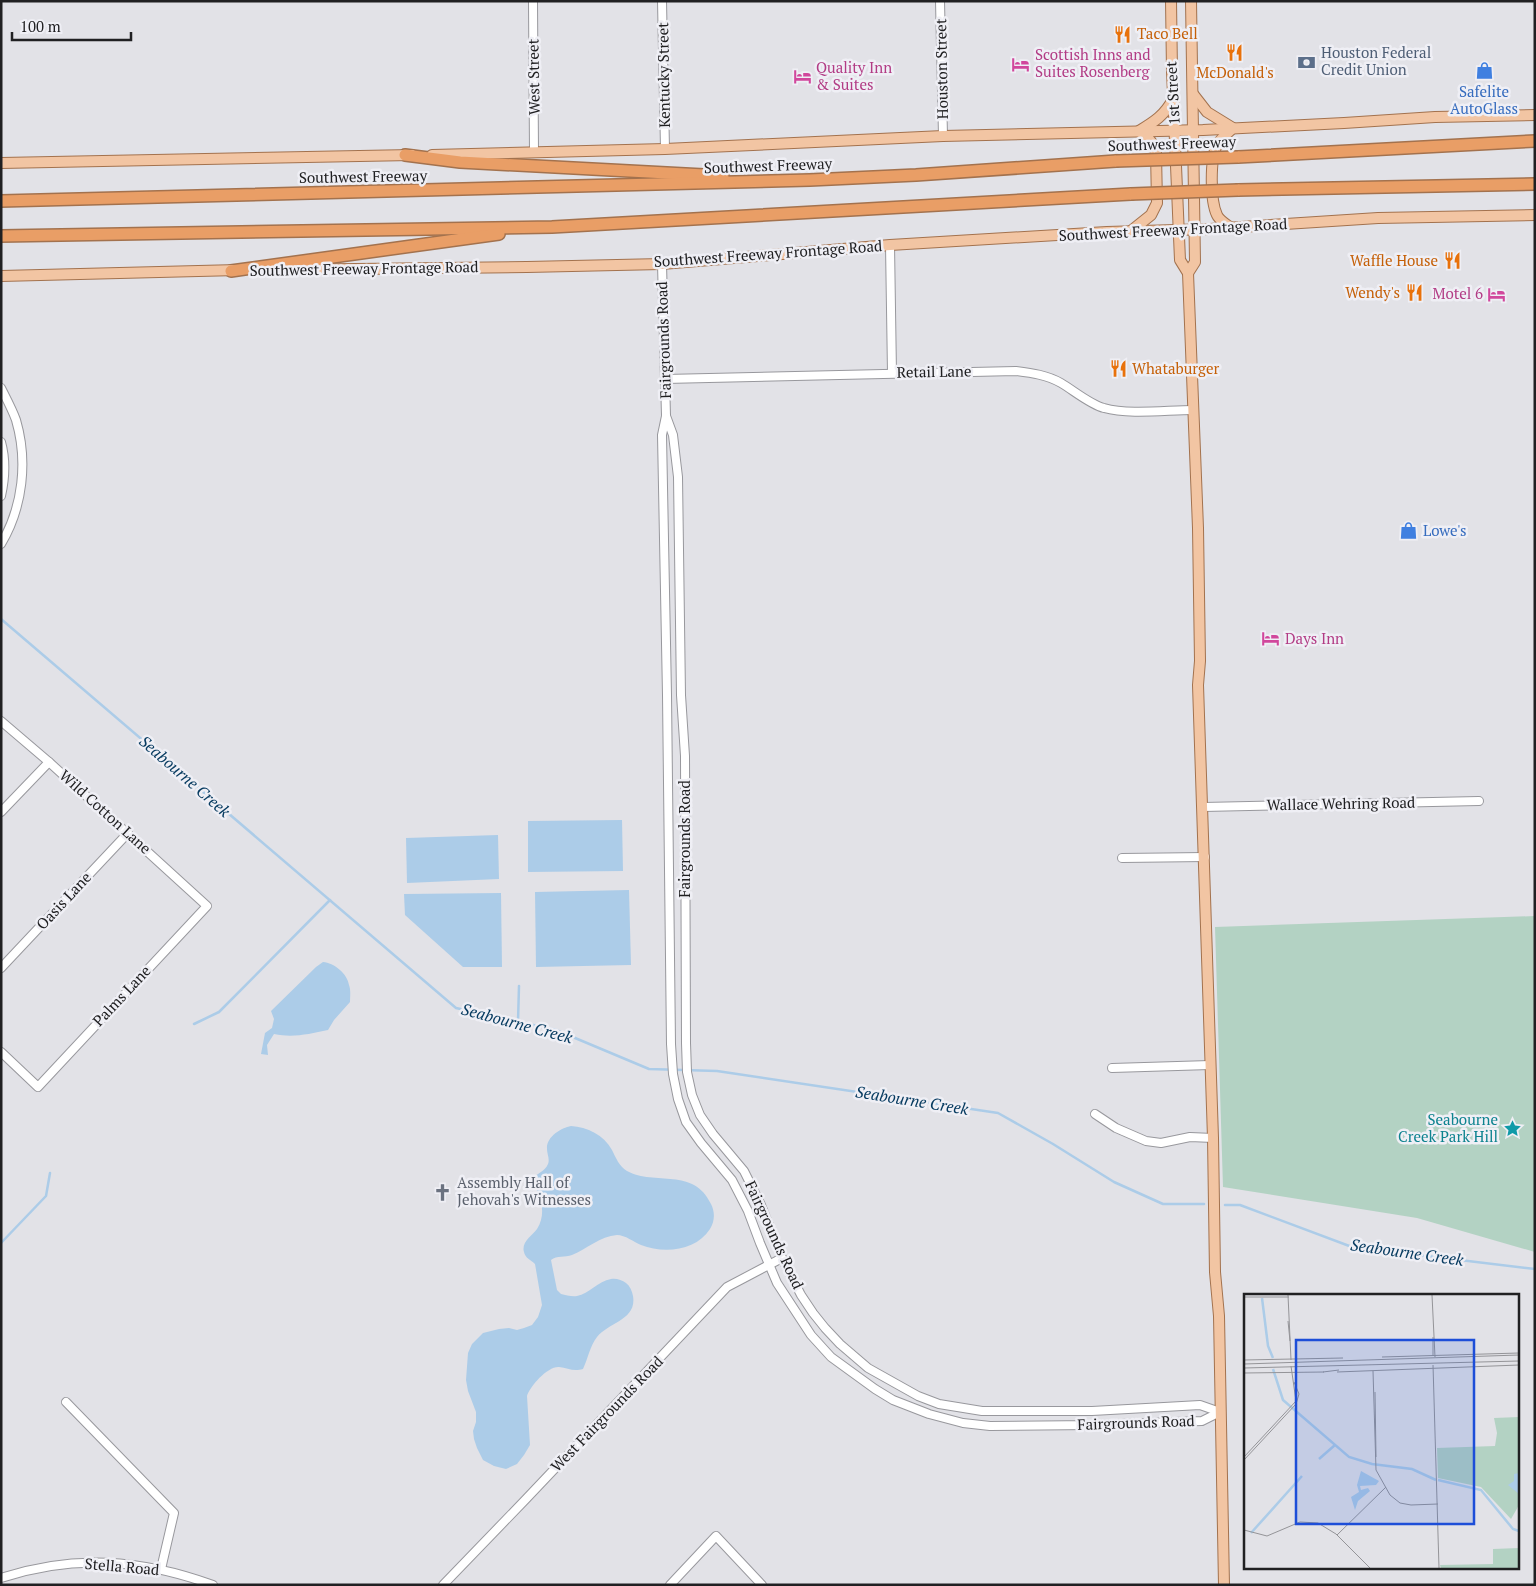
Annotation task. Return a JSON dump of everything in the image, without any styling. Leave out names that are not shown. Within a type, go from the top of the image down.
[{"type":"highway","name":"Southwest Freeway","points":[[6,201],[810,180],[916,175],[1116,161],[1535,141]]},
{"type":"highway","points":[[405,155],[460,162],[810,180]]},
{"type":"highway","points":[[6,236],[552,227],[1131,194],[1535,184]]},
{"type":"highway","points":[[231,270],[552,227]]},
{"type":"main road","name":"1st Street","points":[[1171,1],[1180,260],[1188,273],[1198,528],[1200,660],[1198,685],[1205,857],[1215,1272],[1219,1316],[1224,1585]]},
{"type":"main road","name":"1st Street","points":[[1188,273],[1195,262],[1191,1]]},
{"type":"main road","points":[[1193,94],[1207,112],[1233,128]]},
{"type":"main road","points":[[1139,131],[1160,118],[1174,98]]},
{"type":"main road","points":[[3,164],[665,149],[943,136],[1193,130],[1344,124],[1435,117],[1535,115]]},
{"type":"main road","points":[[1231,228],[1218,217],[1214,208],[1212,168],[1214,152],[1218,143],[1233,128]]},
{"type":"main road","points":[[1130,231],[1151,215],[1157,203],[1157,161],[1154,145],[1151,140],[1139,131]]},
{"type":"main road","name":"Southwest Freeway Frontage Road","points":[[2,276],[231,270],[662,264],[890,245],[1130,231],[1231,228],[1378,218],[1535,215]]},
{"type":"street","name":"West Street","points":[[533,1],[534,152]]},
{"type":"street","name":"Kentucky Street","points":[[662,1],[665,149]]},
{"type":"street","name":"Houston Street","points":[[940,1],[943,136]]},
{"type":"street","points":[[890,245],[892,373]]},
{"type":"street","name":"Fairgrounds Road","points":[[662,264],[666,416],[662,435],[671,1044],[673,1074],[678,1099],[686,1122],[732,1180],[748,1211],[768,1264],[777,1282],[811,1335],[831,1357],[875,1390],[893,1400],[929,1414],[963,1423],[990,1426],[1202,1421],[1220,1412]]},
{"type":"street","name":"Retail Lane","points":[[665,379],[1016,371],[1045,376],[1059,382],[1102,408],[1133,411],[1193,410]]},
{"type":"street","points":[[1,388],[16,420],[23,459],[18,503],[10,527],[1,544]]},
{"type":"street","name":"Fairgrounds Road","points":[[666,416],[673,435],[678,477],[681,695],[684,756],[687,1072],[692,1095],[700,1115],[713,1134],[744,1171],[761,1205],[782,1258],[801,1295],[813,1313],[840,1344],[868,1368],[882,1376],[918,1396],[940,1404],[982,1411],[1092,1412],[1200,1405],[1220,1412]]},
{"type":"street","points":[[1,442],[4,454],[4,483],[1,496]]},
{"type":"street","name":"Wild Cotton Lane","points":[[1,721],[49,762],[207,906]]},
{"type":"street","points":[[1,812],[49,762]]},
{"type":"street","name":"Wallace Wehring Road","points":[[1203,807],[1479,801]]},
{"type":"street","name":"Oasis Lane","points":[[1,968],[128,833]]},
{"type":"street","points":[[1122,858],[1205,857]]},
{"type":"street","name":"Palms Lane","points":[[1,1052],[38,1087],[207,906]]},
{"type":"street","points":[[1112,1068],[1210,1065]]},
{"type":"street","points":[[1095,1114],[1116,1128],[1146,1141],[1161,1143],[1190,1137],[1213,1138]]},
{"type":"street","name":"West Fairgrounds Road","points":[[443,1585],[727,1287],[782,1258]]},
{"type":"street","points":[[66,1402],[174,1513],[161,1569]]},
{"type":"street","points":[[670,1585],[716,1536],[762,1585]]},
{"type":"street","name":"Stella Road","points":[[1,1578],[27,1570],[85,1562],[135,1565],[161,1569],[189,1576],[213,1585]]},
{"type":"green space","points":[[1535,916],[1535,1252],[1417,1218],[1223,1187],[1215,927]]},
{"type":"water","points":[[622,820],[623,871],[528,872],[528,821]]},
{"type":"water","points":[[498,835],[499,879],[407,883],[406,838]]},
{"type":"water","points":[[629,890],[631,965],[536,967],[535,892]]},
{"type":"water","points":[[501,893],[502,967],[463,967],[405,915],[404,894]]},
{"type":"water","points":[[323,962],[336,967],[346,976],[350,989],[350,1002],[328,1030],[294,1036],[274,1034],[267,1045],[268,1055],[261,1054],[265,1033],[272,1028],[274,1019],[271,1011]]},
{"type":"water","points":[[571,1126],[589,1130],[600,1136],[609,1145],[620,1164],[627,1171],[638,1175],[684,1181],[695,1185],[704,1193],[711,1204],[714,1220],[710,1229],[697,1242],[679,1249],[650,1248],[617,1235],[599,1240],[572,1255],[551,1260],[557,1290],[561,1294],[581,1295],[606,1280],[617,1279],[630,1287],[633,1304],[627,1316],[597,1337],[583,1369],[555,1368],[540,1377],[532,1387],[527,1396],[530,1445],[517,1464],[506,1469],[494,1466],[483,1460],[474,1439],[473,1431],[476,1422],[476,1412],[466,1380],[468,1353],[472,1344],[483,1333],[499,1329],[509,1328],[517,1330],[524,1328],[532,1325],[538,1317],[542,1305],[535,1264],[526,1256],[523,1248],[525,1242],[537,1229],[542,1217],[540,1197],[531,1180],[545,1169],[548,1164],[547,1145],[549,1141],[559,1131]]},
{"type":"waterway","name":"Seabourne Creek","points":[[1,619],[456,1008],[556,1030],[649,1069],[717,1071],[998,1113],[1114,1182],[1163,1204],[1204,1204]]},
{"type":"waterway","points":[[194,1024],[219,1012],[330,900]]},
{"type":"waterway","points":[[518,1022],[519,986]]},
{"type":"waterway","points":[[1,1243],[46,1196],[50,1173]]},
{"type":"waterway","name":"Seabourne Creek","points":[[1225,1205],[1240,1205],[1352,1247],[1535,1269]]},
{"type":"place","name":"Taco Bell","points":[[1123,34]]},
{"type":"place","name":"McDonald's","points":[[1235,52]]},
{"type":"place","name":"Houston Federal Credit Union","points":[[1307,62]]},
{"type":"place","name":"Scottish Inns and Suites Rosenberg","points":[[1021,64]]},
{"type":"place","name":"Safelite AutoGlass","points":[[1484,71]]},
{"type":"place","name":"Quality Inn & Suites","points":[[802,77]]},
{"type":"place","name":"Waffle House","points":[[1452,261]]},
{"type":"place","name":"Wendy's","points":[[1414,293]]},
{"type":"place","name":"Motel 6","points":[[1497,294]]},
{"type":"place","name":"Whataburger","points":[[1118,369]]},
{"type":"place","name":"Lowe's","points":[[1409,531]]},
{"type":"place","name":"Days Inn","points":[[1271,639]]},
{"type":"place","name":"Seabourne Creek Park Hill","points":[[1512,1129]]},
{"type":"place","name":"Assembly Hall of Jehovah's Witnesses","points":[[443,1192]]}]
